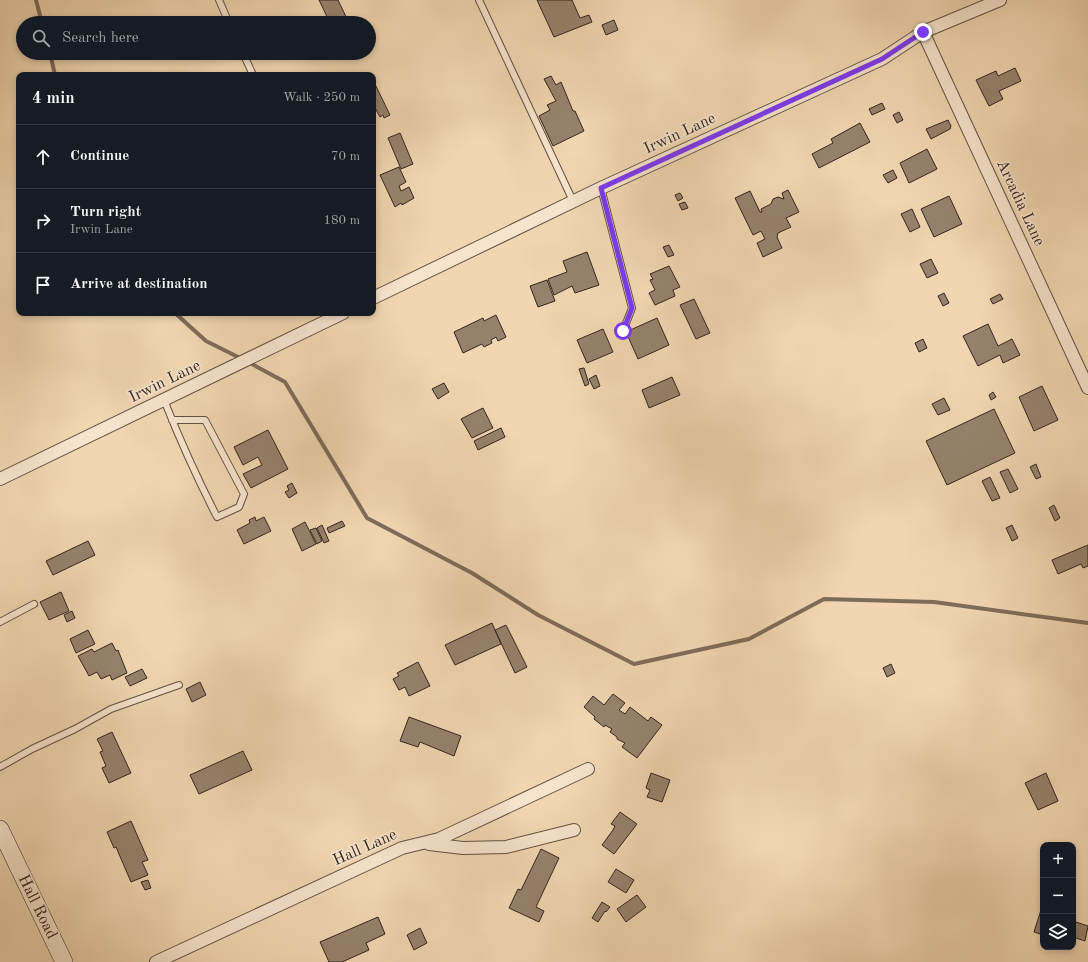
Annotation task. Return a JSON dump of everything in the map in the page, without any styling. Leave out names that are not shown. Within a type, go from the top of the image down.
[{"type":"street","name":"Irwin Lane","points":[[376,297],[573,201],[882,59],[923,32],[1000,0]]},
{"type":"street","name":"Arcadia Lane","points":[[923,32],[1088,388]]},
{"type":"street","name":"Irwin Lane","points":[[0,479],[337,316]]},
{"type":"street","name":"Hall Lane","points":[[156,962],[402,848],[439,839],[588,769]]},
{"type":"street","name":"Hall Road","points":[[0,829],[64,962]]},
{"type":"street","points":[[420,844],[462,848],[506,847],[574,830]]},
{"type":"lane","points":[[219,0],[226,16]]},
{"type":"lane","points":[[479,0],[573,201]]},
{"type":"lane","points":[[246,60],[252,72]]},
{"type":"lane","points":[[601,188],[632,308],[623,331]]},
{"type":"lane","points":[[164,400],[172,420],[192,467],[217,517],[239,507],[244,494],[205,420],[172,420]]},
{"type":"lane","points":[[0,622],[34,604]]},
{"type":"lane","points":[[0,767],[111,709],[179,685]]},
{"type":"building","points":[[319,0],[338,0],[346,16],[327,16]]},
{"type":"building","points":[[537,0],[572,0],[580,18],[589,15],[592,22],[554,37]]},
{"type":"building","points":[[614,20],[618,30],[606,35],[602,25]]},
{"type":"building","points":[[1015,68],[1021,81],[999,91],[1003,99],[989,106],[976,80],[996,71],[998,76]]},
{"type":"building","points":[[551,76],[556,85],[561,82],[573,111],[575,111],[584,131],[553,146],[539,116],[550,110],[547,105],[556,101],[544,79]]},
{"type":"building","points":[[376,86],[390,115],[384,118],[383,115],[380,117],[376,110]]},
{"type":"building","points":[[882,103],[885,109],[872,115],[869,109]]},
{"type":"building","points":[[899,112],[903,120],[897,123],[893,115]]},
{"type":"building","points":[[948,120],[951,126],[950,129],[931,139],[926,129]]},
{"type":"building","points":[[860,123],[870,142],[819,168],[812,154],[833,143],[831,139]]},
{"type":"building","points":[[400,133],[413,164],[401,169],[388,138]]},
{"type":"building","points":[[927,149],[937,169],[909,183],[900,163]]},
{"type":"building","points":[[399,167],[406,182],[399,186],[401,191],[409,187],[414,198],[395,207],[380,175]]},
{"type":"building","points":[[893,170],[897,178],[888,183],[883,175]]},
{"type":"building","points":[[788,190],[799,212],[786,218],[791,227],[778,233],[777,237],[782,248],[763,257],[757,243],[765,239],[761,231],[753,235],[735,198],[750,191],[760,212],[762,212],[761,209],[771,204],[773,199],[778,197],[784,199],[782,193]]},
{"type":"building","points":[[680,193],[683,198],[678,201],[675,195]]},
{"type":"building","points":[[949,196],[962,224],[934,237],[921,209]]},
{"type":"building","points":[[685,202],[688,208],[682,210],[679,204]]},
{"type":"building","points":[[912,209],[920,227],[910,232],[901,214]]},
{"type":"building","points":[[669,245],[674,255],[668,257],[663,247]]},
{"type":"building","points":[[587,252],[599,285],[575,293],[572,286],[554,295],[548,279],[567,272],[563,261]]},
{"type":"building","points":[[931,259],[938,273],[927,278],[920,264]]},
{"type":"building","points":[[669,266],[680,287],[673,290],[675,296],[655,305],[649,293],[655,290],[650,280],[653,279],[650,274]]},
{"type":"building","points":[[547,280],[555,301],[538,307],[530,286]]},
{"type":"building","points":[[944,293],[949,303],[943,306],[938,296]]},
{"type":"building","points":[[1000,294],[1003,299],[993,304],[990,299]]},
{"type":"building","points":[[694,299],[710,333],[696,339],[680,305]]},
{"type":"building","points":[[496,315],[506,337],[498,341],[496,337],[491,340],[492,343],[484,347],[482,344],[463,353],[454,332],[483,318],[484,321]]},
{"type":"building","points":[[657,318],[669,345],[638,359],[626,332]]},
{"type":"building","points":[[988,324],[998,346],[1012,339],[1020,355],[1003,363],[1000,355],[978,366],[963,336]]},
{"type":"building","points":[[603,329],[613,352],[587,363],[577,340]]},
{"type":"building","points":[[923,339],[927,348],[919,352],[915,343]]},
{"type":"building","points":[[584,368],[589,384],[585,386],[579,369]]},
{"type":"building","points":[[596,375],[600,386],[594,389],[589,379]]},
{"type":"building","points":[[672,377],[680,395],[649,408],[642,390]]},
{"type":"building","points":[[444,383],[449,392],[438,399],[432,389]]},
{"type":"building","points":[[1042,386],[1058,420],[1034,431],[1019,397]]},
{"type":"building","points":[[993,392],[996,397],[991,400],[989,395]]},
{"type":"building","points":[[944,398],[950,410],[938,415],[932,404]]},
{"type":"building","points":[[483,408],[493,428],[472,438],[461,419]]},
{"type":"building","points":[[994,409],[1015,453],[947,485],[926,441]]},
{"type":"building","points":[[501,428],[505,437],[478,450],[474,441]]},
{"type":"building","points":[[268,430],[288,469],[251,488],[243,474],[262,465],[258,457],[243,465],[234,447]]},
{"type":"building","points":[[1036,464],[1041,477],[1036,479],[1030,467]]},
{"type":"building","points":[[1008,469],[1018,489],[1010,493],[1000,472]]},
{"type":"building","points":[[990,477],[1000,498],[992,501],[982,481]]},
{"type":"building","points":[[292,483],[297,493],[289,498],[285,492],[289,490],[287,486]]},
{"type":"building","points":[[1054,505],[1060,518],[1055,521],[1049,508]]},
{"type":"building","points":[[255,517],[256,521],[264,517],[271,531],[244,544],[237,530],[250,523],[249,520]]},
{"type":"building","points":[[342,521],[345,526],[329,533],[327,528]]},
{"type":"building","points":[[305,522],[316,544],[302,551],[292,529]]},
{"type":"building","points":[[322,525],[329,541],[324,543],[317,528]]},
{"type":"building","points":[[1012,525],[1018,538],[1012,541],[1006,528]]},
{"type":"building","points":[[316,528],[322,541],[317,544],[310,530]]},
{"type":"building","points":[[88,541],[95,555],[53,575],[46,561]]},
{"type":"building","points":[[1088,545],[1088,566],[1083,568],[1081,564],[1058,574],[1052,560]]},
{"type":"building","points":[[61,592],[69,611],[49,620],[40,602]]},
{"type":"building","points":[[72,611],[75,618],[67,622],[64,615]]},
{"type":"building","points":[[492,623],[501,644],[455,665],[445,645]]},
{"type":"building","points":[[506,625],[527,667],[515,673],[495,630]]},
{"type":"building","points":[[88,630],[95,644],[76,653],[70,639]]},
{"type":"building","points":[[112,643],[116,651],[118,650],[127,673],[112,680],[110,675],[101,679],[97,672],[89,676],[78,656],[92,649],[94,652]]},
{"type":"building","points":[[418,662],[430,686],[409,696],[405,687],[399,690],[393,679],[399,676],[397,673]]},
{"type":"building","points":[[891,664],[895,673],[887,677],[883,668]]},
{"type":"building","points":[[142,669],[147,678],[130,686],[125,677]]},
{"type":"building","points":[[200,682],[206,695],[192,702],[186,689]]},
{"type":"building","points":[[613,694],[625,703],[619,710],[625,714],[630,707],[648,721],[651,717],[662,725],[637,758],[622,747],[625,743],[617,739],[617,737],[610,732],[612,729],[605,725],[604,727],[594,719],[595,717],[584,707],[593,696],[604,705]]},
{"type":"building","points":[[409,717],[461,736],[454,756],[420,742],[418,747],[400,741]]},
{"type":"building","points":[[112,732],[131,773],[109,783],[102,768],[106,766],[100,752],[103,751],[97,739]]},
{"type":"building","points":[[243,751],[252,770],[199,794],[190,775]]},
{"type":"building","points":[[651,773],[670,780],[662,802],[647,797],[650,790],[646,788]]},
{"type":"building","points":[[1046,773],[1058,801],[1038,810],[1025,783]]},
{"type":"building","points":[[620,812],[637,824],[614,854],[602,845],[613,830],[615,826],[611,824]]},
{"type":"building","points":[[131,821],[148,860],[142,862],[148,875],[131,882],[116,847],[114,848],[107,832]]},
{"type":"building","points":[[541,849],[559,858],[536,907],[544,911],[539,922],[509,908],[518,889],[521,890]]},
{"type":"building","points":[[616,869],[634,880],[626,893],[608,882]]},
{"type":"building","points":[[148,880],[151,888],[145,890],[141,882]]},
{"type":"building","points":[[637,895],[646,907],[626,922],[617,909]]},
{"type":"building","points":[[602,902],[610,907],[606,912],[605,911],[598,922],[592,918]]},
{"type":"building","points":[[1040,913],[1040,934],[1034,932]]},
{"type":"building","points":[[378,917],[385,934],[366,943],[369,950],[342,962],[329,962],[320,942]]},
{"type":"building","points":[[1076,922],[1088,926],[1085,941],[1076,938]]},
{"type":"building","points":[[420,928],[427,943],[414,950],[407,935]]},
{"type":"waterway","points":[[36,0],[40,16]]},
{"type":"waterway","points":[[52,60],[54,72]]},
{"type":"waterway","points":[[178,316],[206,341],[242,359]]},
{"type":"waterway","points":[[248,362],[285,382],[367,518],[472,573],[538,615],[634,664],[749,639],[824,599],[934,602],[1088,623]]},
{"type":"route","points":[[623,331],[632,308],[601,188],[882,59],[923,32]]}]
